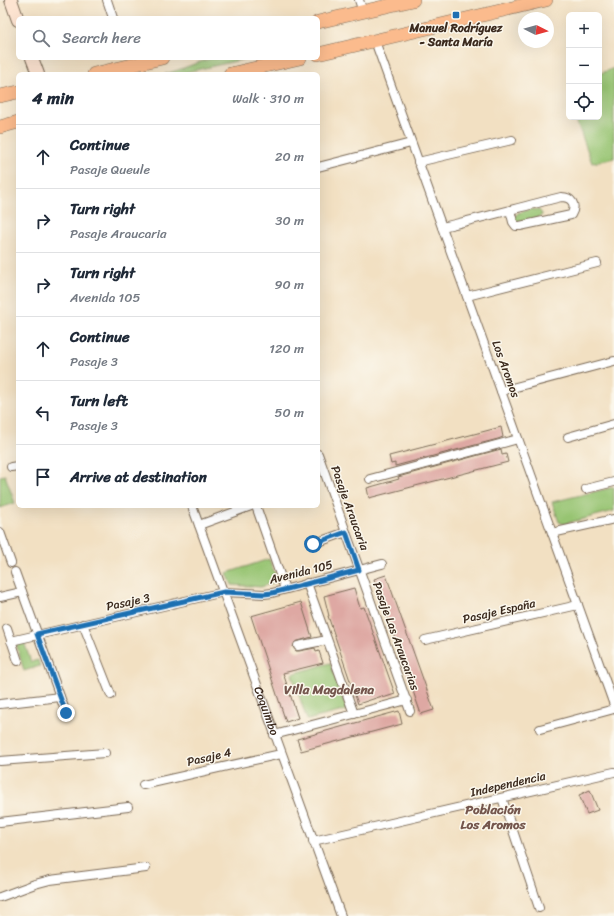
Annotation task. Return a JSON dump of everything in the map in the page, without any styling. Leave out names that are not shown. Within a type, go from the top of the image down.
[{"type":"main road","points":[[320,21],[361,6],[413,0]]},
{"type":"main road","points":[[320,54],[546,0]]},
{"type":"main road","points":[[100,72],[128,62],[145,60]]},
{"type":"main road","points":[[239,72],[291,60]]},
{"type":"main road","points":[[0,96],[16,92]]},
{"type":"main road","points":[[0,126],[16,122]]},
{"type":"street","points":[[11,0],[17,16]]},
{"type":"street","points":[[107,0],[112,16]]},
{"type":"street","name":"Los Aromos","points":[[375,41],[614,704]]},
{"type":"street","points":[[33,60],[37,72]]},
{"type":"street","points":[[418,162],[512,140]]},
{"type":"street","points":[[320,166],[411,143]]},
{"type":"street","points":[[442,227],[561,197],[567,197],[573,203],[571,215],[520,226],[516,226],[513,222],[510,210]]},
{"type":"street","points":[[467,296],[597,263]]},
{"type":"street","points":[[501,391],[614,362]]},
{"type":"street","points":[[568,437],[614,424]]},
{"type":"street","points":[[370,479],[518,439]]},
{"type":"street","name":"Pasaje Araucaria","points":[[320,459],[359,570]]},
{"type":"street","points":[[320,480],[327,478]]},
{"type":"street","points":[[586,489],[614,482]]},
{"type":"street","name":"Coquimbo","points":[[193,508],[341,916]]},
{"type":"street","points":[[199,525],[246,508]]},
{"type":"street","points":[[257,508],[285,589]]},
{"type":"street","points":[[552,533],[614,519]]},
{"type":"street","points":[[313,544],[346,532]]},
{"type":"street","points":[[0,535],[11,563]]},
{"type":"street","name":"Avenida 105","points":[[224,592],[264,594],[382,564]]},
{"type":"street","name":"Pasaje Las Araucarias","points":[[359,570],[410,711]]},
{"type":"street","points":[[15,572],[66,713]]},
{"type":"street","points":[[307,583],[354,714]]},
{"type":"street","points":[[0,597],[22,592]]},
{"type":"street","name":"Pasaje 3","points":[[11,641],[224,592]]},
{"type":"street","name":"Pasaje España","points":[[424,640],[578,605]]},
{"type":"street","points":[[83,624],[111,695]]},
{"type":"street","points":[[7,628],[18,661]]},
{"type":"street","points":[[298,646],[328,640]]},
{"type":"street","points":[[0,704],[60,696]]},
{"type":"street","points":[[274,735],[407,700]]},
{"type":"street","points":[[540,729],[614,709]]},
{"type":"street","points":[[0,761],[104,753]]},
{"type":"street","name":"Pasaje 4","points":[[143,785],[281,754]]},
{"type":"street","name":"Independencia","points":[[313,841],[614,772]]},
{"type":"street","points":[[502,798],[539,908]]},
{"type":"street","points":[[0,822],[128,807]]},
{"type":"street","points":[[0,897],[34,884],[50,880],[146,868]]},
{"type":"green space","points":[[207,60],[240,60],[187,72],[171,72]]},
{"type":"green space","points":[[614,68],[614,158],[592,163],[576,120],[602,120],[602,73]]},
{"type":"green space","points":[[531,209],[539,210],[542,215],[529,220],[516,220],[515,216],[518,213]]},
{"type":"green space","points":[[5,475],[15,503],[0,508],[0,476]]},
{"type":"green space","points":[[614,487],[614,511],[564,524],[559,522],[552,502]]},
{"type":"green space","points":[[269,559],[278,581],[261,587],[232,585],[227,573]]},
{"type":"green space","points":[[24,642],[31,662],[38,660],[40,666],[24,671],[16,643]]},
{"type":"green space","points":[[330,663],[347,710],[307,720],[292,674]]},
{"type":"building","points":[[501,427],[503,437],[498,439],[395,466],[395,463],[391,464],[389,456]]},
{"type":"building","points":[[501,449],[502,455],[506,454],[508,462],[369,498],[367,488],[399,479],[398,477]]},
{"type":"building","points":[[386,575],[434,710],[421,714],[374,579]]},
{"type":"building","points":[[354,588],[360,608],[364,607],[395,694],[383,698],[382,696],[358,704],[328,616],[324,596]]},
{"type":"building","points":[[301,602],[312,637],[295,642],[293,647],[296,651],[315,648],[316,652],[319,651],[323,663],[283,673],[298,718],[286,722],[251,616]]},
{"type":"building","points":[[399,711],[402,724],[301,751],[297,739]]},
{"type":"building","points":[[590,790],[598,810],[587,814],[579,795]]},
{"type":"place","name":"Manuel Rodríguez - Santa María","points":[[456,15]]},
{"type":"district","name":"Villa Magdalena","points":[[329,689]]},
{"type":"district","name":"Población Los Aromos","points":[[493,816]]},
{"type":"route","points":[[66,713],[37,634],[185,602],[224,592],[272,593],[359,570],[346,532],[313,544]]}]
